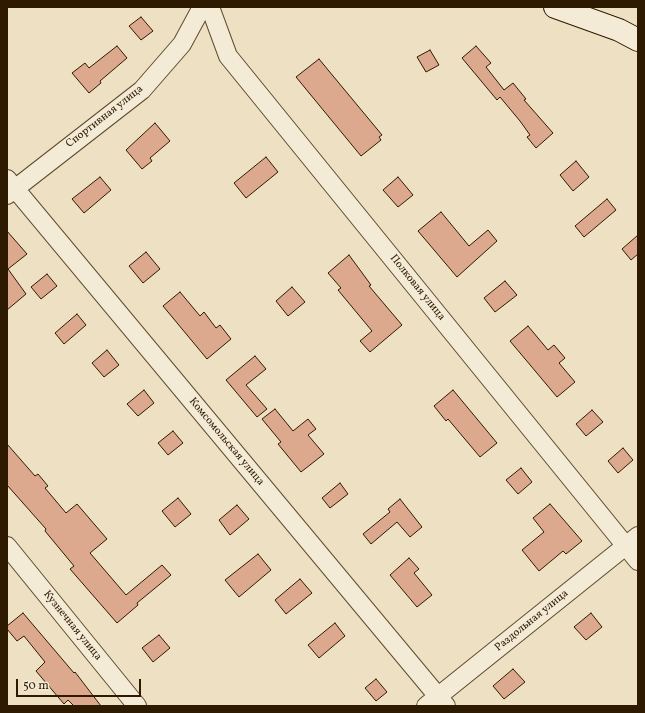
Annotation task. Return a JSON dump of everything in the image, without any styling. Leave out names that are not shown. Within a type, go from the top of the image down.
[{"type":"main road","points":[[555,7],[619,30],[638,40]]},
{"type":"street","name":"Спортивная улица","points":[[10,187],[142,90],[182,44],[202,7]]},
{"type":"street","name":"Полковая улица","points":[[210,7],[228,56],[632,541],[638,561]]},
{"type":"street","name":"Комсомольская улица","points":[[10,187],[437,703]]},
{"type":"street","name":"Раздольная улица","points":[[437,703],[632,541]]},
{"type":"street","name":"Кузнечная улица","points":[[7,546],[137,706]]},
{"type":"building","points":[[141,17],[153,31],[141,40],[129,26]]},
{"type":"building","points":[[117,46],[127,58],[100,81],[101,83],[89,93],[72,73],[85,63],[89,68]]},
{"type":"building","points":[[476,46],[491,63],[486,67],[504,90],[513,83],[526,99],[524,100],[553,133],[536,148],[527,137],[530,135],[520,121],[500,97],[497,100],[462,58]]},
{"type":"building","points":[[430,50],[439,65],[426,72],[417,57]]},
{"type":"building","points":[[319,59],[382,135],[379,137],[381,140],[361,156],[296,77]]},
{"type":"building","points":[[155,123],[170,141],[150,158],[152,161],[142,169],[126,150]]},
{"type":"building","points":[[266,157],[278,172],[246,198],[234,183]]},
{"type":"building","points":[[576,161],[589,177],[573,191],[560,175]]},
{"type":"building","points":[[100,177],[111,190],[84,213],[72,199]]},
{"type":"building","points":[[398,177],[413,195],[398,207],[383,190]]},
{"type":"building","points":[[607,199],[616,210],[584,237],[575,226]]},
{"type":"building","points":[[441,212],[469,246],[488,230],[497,241],[457,277],[418,231]]},
{"type":"building","points":[[7,231],[27,254],[8,269],[26,294],[7,310]]},
{"type":"building","points":[[638,235],[638,254],[631,260],[622,249]]},
{"type":"building","points":[[146,252],[160,269],[143,283],[129,266]]},
{"type":"building","points":[[349,255],[371,285],[369,286],[402,325],[370,352],[360,341],[372,331],[338,290],[341,288],[328,273]]},
{"type":"building","points":[[47,274],[57,286],[41,299],[31,287]]},
{"type":"building","points":[[505,281],[517,295],[495,312],[484,298]]},
{"type":"building","points":[[292,287],[305,302],[288,316],[276,301]]},
{"type":"building","points":[[180,292],[200,316],[204,312],[216,328],[220,325],[231,339],[207,359],[163,306]]},
{"type":"building","points":[[77,314],[86,325],[64,344],[55,333]]},
{"type":"building","points":[[528,326],[548,350],[554,345],[565,358],[559,363],[575,382],[557,397],[510,341]]},
{"type":"building","points":[[107,350],[119,365],[104,377],[92,363]]},
{"type":"building","points":[[255,356],[266,369],[246,385],[267,409],[257,417],[226,380]]},
{"type":"building","points":[[144,390],[154,403],[138,416],[127,404]]},
{"type":"building","points":[[453,390],[497,443],[480,457],[448,419],[446,421],[434,406]]},
{"type":"building","points":[[275,409],[293,431],[308,419],[316,429],[308,435],[324,454],[301,472],[278,444],[281,442],[262,419]]},
{"type":"building","points":[[592,410],[603,422],[586,436],[576,424]]},
{"type":"building","points":[[173,431],[183,443],[168,455],[158,443]]},
{"type":"building","points":[[7,444],[35,476],[38,474],[48,486],[45,488],[66,513],[77,504],[107,539],[90,553],[126,595],[162,565],[171,575],[137,603],[138,605],[117,623],[70,569],[74,566],[45,531],[46,529],[7,485]]},
{"type":"building","points":[[623,448],[633,460],[618,473],[608,461]]},
{"type":"building","points":[[521,468],[532,482],[518,494],[506,480]]},
{"type":"building","points":[[340,483],[348,494],[330,508],[322,498]]},
{"type":"building","points":[[178,498],[191,514],[175,527],[162,511]]},
{"type":"building","points":[[400,499],[422,527],[410,537],[397,522],[371,544],[363,534],[390,512],[388,509]]},
{"type":"building","points":[[550,504],[582,541],[566,554],[563,551],[539,571],[522,550],[544,532],[533,518]]},
{"type":"building","points":[[237,505],[249,519],[230,535],[219,520]]},
{"type":"building","points":[[258,554],[271,570],[239,597],[225,580]]},
{"type":"building","points":[[409,558],[419,569],[414,573],[432,595],[417,607],[390,575]]},
{"type":"building","points":[[300,579],[312,593],[286,614],[275,600]]},
{"type":"building","points":[[23,613],[74,673],[75,672],[101,706],[74,706],[68,700],[64,704],[36,671],[45,662],[24,636],[17,641],[7,629],[7,626]]},
{"type":"building","points":[[591,613],[602,627],[586,640],[574,627]]},
{"type":"building","points":[[335,623],[345,636],[319,658],[308,645]]},
{"type":"building","points":[[159,635],[170,648],[153,662],[142,648]]},
{"type":"building","points":[[513,669],[525,682],[504,699],[493,686]]},
{"type":"building","points":[[376,679],[387,692],[376,701],[365,688]]}]
